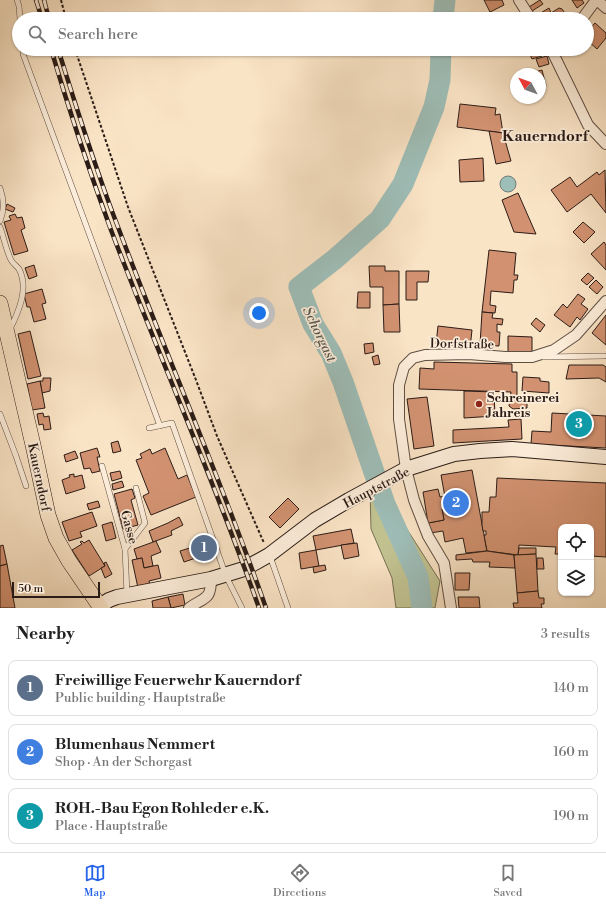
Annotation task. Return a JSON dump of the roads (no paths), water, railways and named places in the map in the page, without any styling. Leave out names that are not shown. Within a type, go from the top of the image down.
[{"type":"main road","name":"Kauerndorf","points":[[0,303],[48,515],[56,538],[69,561],[101,607]]},
{"type":"main road","name":"Hauptstraße","points":[[101,607],[109,600],[117,596],[212,579],[226,576],[244,569],[269,555],[315,520],[392,476],[406,469],[454,454],[512,449],[606,457]]},
{"type":"street","points":[[519,0],[527,12]]},
{"type":"street","points":[[588,12],[597,0],[606,8]]},
{"type":"street","points":[[557,56],[588,125],[606,144]]},
{"type":"street","name":"Dorfstraße","points":[[451,608],[444,563],[428,536],[414,500],[406,469],[399,419],[399,385],[404,367],[413,358],[425,355],[469,354],[505,357],[532,357],[554,350],[576,335],[606,302]]},
{"type":"street","points":[[189,608],[205,599],[211,591],[212,579]]},
{"type":"lane","points":[[17,0],[19,12]]},
{"type":"lane","points":[[25,56],[160,426]]},
{"type":"lane","points":[[0,188],[3,197],[2,217],[0,221]]},
{"type":"lane","points":[[0,227],[12,262],[18,268],[22,277],[23,293],[18,313],[8,333]]},
{"type":"lane","points":[[532,357],[604,356]]},
{"type":"lane","name":"Kauerndorf","points":[[0,414],[26,486]]},
{"type":"lane","points":[[149,428],[172,423],[226,576],[242,608]]},
{"type":"lane","name":"Gasse","points":[[102,466],[125,549],[127,595]]},
{"type":"lane","points":[[125,549],[146,523],[136,488]]},
{"type":"lane","points":[[269,555],[288,608]]},
{"type":"water","points":[[505,176],[511,176],[516,181],[514,190],[511,192],[505,192],[500,187],[500,181]]},
{"type":"waterway","name":"Schorgast","points":[[444,12],[445,0]]},
{"type":"waterway","name":"Schorgast","points":[[422,608],[418,577],[385,504],[343,382],[331,353],[313,324],[299,287],[335,259],[380,219],[403,184],[434,107],[440,80],[441,56]]},
{"type":"railway","points":[[36,0],[40,12]]},
{"type":"railway","points":[[44,0],[47,12]]},
{"type":"railway","points":[[53,56],[111,230],[224,513],[259,608]]},
{"type":"railway","points":[[60,56],[86,138],[136,275],[231,512],[266,608]]},
{"type":"place","name":"Schreinerei Jahreis","points":[[479,404]]},
{"type":"place","name":"ROH.-Bau Egon Rohleder e.K.","points":[[579,424]]},
{"type":"place","name":"Blumenhaus Nemmert","points":[[456,503]]},
{"type":"place","name":"Freiwillige Feuerwehr Kauerndorf","points":[[204,548]]},
{"type":"district","name":"Kauerndorf","points":[[545,136]]}]
